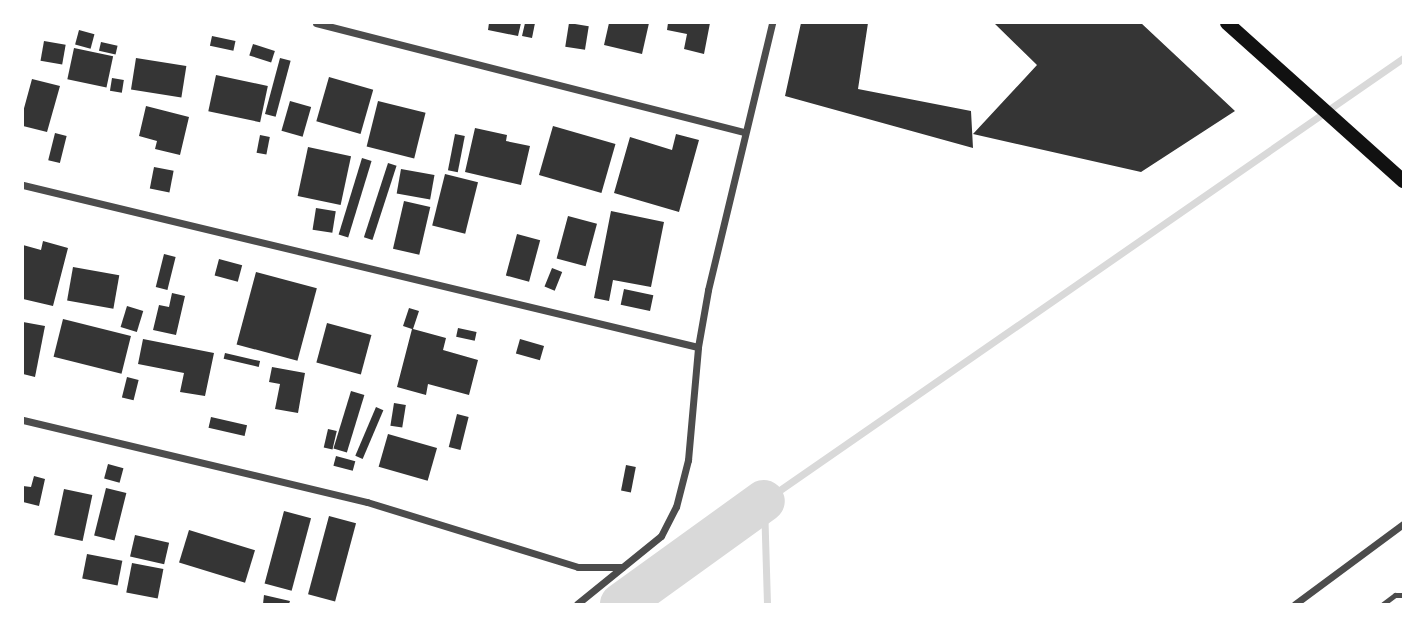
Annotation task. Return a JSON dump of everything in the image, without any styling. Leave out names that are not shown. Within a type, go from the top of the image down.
[{"type":"main road","points":[[1227,23],[1403,181]]},
{"type":"street","points":[[316,23],[744,132]]},
{"type":"street","points":[[577,604],[661,536],[676,507],[688,460],[698,347],[744,132],[772,23]]},
{"type":"street","points":[[23,185],[698,347]]},
{"type":"street","points":[[23,420],[368,502],[578,567],[623,567]]},
{"type":"street","points":[[1295,604],[1403,524]]},
{"type":"lane","points":[[1383,604],[1395,595],[1403,596]]},
{"type":"building","points":[[489,23],[521,23],[518,36],[488,30]]},
{"type":"building","points":[[525,23],[535,23],[532,38],[522,36]]},
{"type":"building","points":[[569,23],[589,26],[585,50],[565,47]]},
{"type":"building","points":[[609,23],[649,23],[642,54],[604,45]]},
{"type":"building","points":[[668,23],[710,23],[704,54],[684,49],[687,34],[667,30]]},
{"type":"building","points":[[801,23],[868,23],[858,89],[971,111],[973,148],[785,96]]},
{"type":"building","points":[[994,23],[1141,23],[1235,111],[1141,172],[973,134],[1037,65]]},
{"type":"building","points":[[79,30],[94,34],[91,49],[75,44]]},
{"type":"building","points":[[212,36],[235,41],[233,51],[210,46]]},
{"type":"building","points":[[44,41],[66,45],[62,65],[41,61]]},
{"type":"building","points":[[101,42],[118,46],[116,55],[99,51]]},
{"type":"building","points":[[253,44],[275,51],[271,63],[249,55]]},
{"type":"building","points":[[74,48],[113,56],[106,88],[67,79]]},
{"type":"building","points":[[136,58],[186,66],[181,98],[131,90]]},
{"type":"building","points":[[280,58],[291,61],[276,117],[265,114]]},
{"type":"building","points":[[216,75],[268,86],[260,122],[208,111]]},
{"type":"building","points":[[329,77],[373,90],[361,134],[316,121]]},
{"type":"building","points":[[112,78],[124,80],[122,93],[110,91]]},
{"type":"building","points":[[32,79],[60,86],[47,132],[23,126],[23,112]]},
{"type":"building","points":[[290,101],[311,107],[303,137],[281,131]]},
{"type":"building","points":[[378,101],[426,113],[414,158],[367,147]]},
{"type":"building","points":[[146,106],[189,117],[180,155],[155,149],[157,141],[139,136]]},
{"type":"building","points":[[553,126],[615,144],[601,193],[539,175]]},
{"type":"building","points":[[475,128],[507,135],[506,141],[530,146],[521,185],[465,172]]},
{"type":"building","points":[[55,133],[67,136],[60,163],[48,160]]},
{"type":"building","points":[[455,134],[465,136],[458,172],[448,170]]},
{"type":"building","points":[[676,134],[699,140],[679,212],[614,193],[630,137],[672,150]]},
{"type":"building","points":[[260,135],[270,137],[266,155],[257,153]]},
{"type":"building","points":[[308,147],[351,156],[341,205],[298,196]]},
{"type":"building","points":[[362,158],[372,161],[348,237],[339,235]]},
{"type":"building","points":[[388,163],[397,166],[372,240],[364,237]]},
{"type":"building","points":[[154,167],[174,171],[169,192],[150,189]]},
{"type":"building","points":[[401,169],[434,175],[430,200],[397,194]]},
{"type":"building","points":[[445,174],[478,182],[465,234],[432,225]]},
{"type":"building","points":[[404,201],[430,207],[419,255],[393,249]]},
{"type":"building","points":[[316,208],[336,211],[332,233],[313,230]]},
{"type":"building","points":[[611,211],[664,222],[651,287],[613,280],[609,301],[594,298]]},
{"type":"building","points":[[568,216],[597,224],[586,266],[557,259]]},
{"type":"building","points":[[517,234],[540,240],[529,282],[506,276]]},
{"type":"building","points":[[43,241],[68,248],[53,306],[23,299],[23,245],[41,250]]},
{"type":"building","points":[[164,254],[176,257],[167,290],[156,287]]},
{"type":"building","points":[[219,259],[242,265],[238,282],[215,275]]},
{"type":"building","points":[[73,267],[119,275],[113,309],[67,300]]},
{"type":"building","points":[[552,268],[562,272],[555,291],[545,287]]},
{"type":"building","points":[[256,272],[317,288],[297,361],[237,344]]},
{"type":"building","points":[[624,289],[653,295],[650,311],[621,305]]},
{"type":"building","points":[[172,293],[185,296],[176,335],[153,330],[159,305],[169,307]]},
{"type":"building","points":[[127,306],[143,311],[137,332],[121,327]]},
{"type":"building","points":[[409,308],[419,311],[413,329],[446,338],[443,350],[478,360],[469,395],[428,384],[426,395],[397,387],[412,329],[403,326]]},
{"type":"building","points":[[63,319],[131,336],[121,374],[54,357]]},
{"type":"building","points":[[23,322],[45,326],[35,377],[23,374]]},
{"type":"building","points":[[327,323],[371,335],[361,375],[316,363]]},
{"type":"building","points":[[458,328],[477,332],[475,341],[456,337]]},
{"type":"building","points":[[143,339],[214,353],[205,396],[180,392],[184,373],[138,364]]},
{"type":"building","points":[[520,339],[544,346],[540,360],[516,353]]},
{"type":"building","points":[[225,353],[260,361],[259,367],[224,359]]},
{"type":"building","points":[[272,367],[305,373],[298,413],[275,409],[280,384],[269,382]]},
{"type":"building","points":[[127,377],[139,380],[134,400],[122,397]]},
{"type":"building","points":[[351,391],[364,395],[347,452],[333,448]]},
{"type":"building","points":[[394,403],[406,405],[402,428],[390,426]]},
{"type":"building","points":[[376,407],[383,410],[363,459],[355,456]]},
{"type":"building","points":[[457,414],[469,417],[460,450],[449,447]]},
{"type":"building","points":[[211,417],[247,425],[245,436],[209,428]]},
{"type":"building","points":[[328,429],[337,431],[332,450],[324,448]]},
{"type":"building","points":[[388,434],[437,448],[428,481],[379,467]]},
{"type":"building","points":[[336,456],[355,461],[353,471],[333,466]]},
{"type":"building","points":[[108,464],[123,468],[120,483],[104,478]]},
{"type":"building","points":[[626,465],[636,467],[631,492],[621,491]]},
{"type":"building","points":[[34,476],[45,479],[39,506],[23,502],[23,486],[31,487]]},
{"type":"building","points":[[106,488],[126,493],[115,541],[94,536]]},
{"type":"building","points":[[64,489],[92,495],[83,541],[54,535]]},
{"type":"building","points":[[284,511],[311,518],[292,591],[265,583]]},
{"type":"building","points":[[329,516],[356,523],[335,601],[308,594]]},
{"type":"building","points":[[189,530],[255,550],[245,583],[179,563]]},
{"type":"building","points":[[135,535],[169,543],[164,564],[130,556]]},
{"type":"building","points":[[87,554],[122,561],[118,585],[82,579]]},
{"type":"building","points":[[132,563],[163,569],[158,599],[126,592]]},
{"type":"building","points":[[264,595],[290,601],[289,604],[263,604]]},
{"type":"waterway","points":[[767,604],[764,501],[1403,58]]},
{"type":"waterway","points":[[621,604],[764,501]]}]
